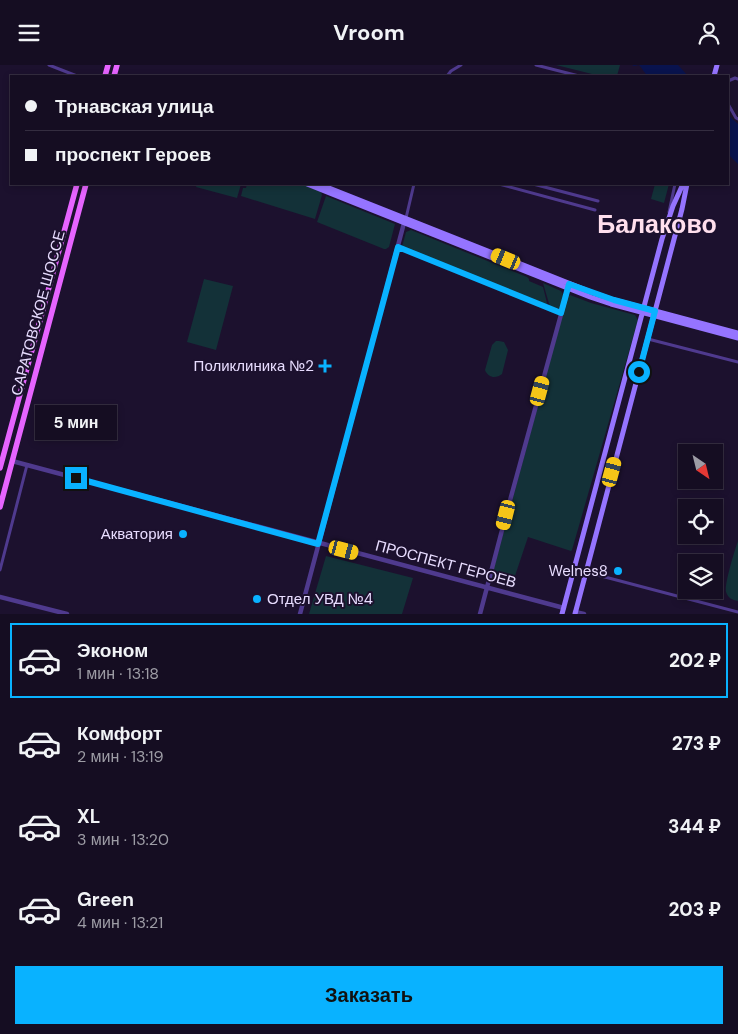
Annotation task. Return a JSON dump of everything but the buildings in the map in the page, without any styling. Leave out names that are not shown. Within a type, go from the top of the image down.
[{"type":"main road","name":"САРАТОВСКОЕ ШОССЕ","points":[[0,468],[77,185]]},
{"type":"main road","name":"САРАТОВСКОЕ ШОССЕ","points":[[0,505],[86,185]]},
{"type":"main road","points":[[310,185],[405,221]]},
{"type":"main road","points":[[321,185],[568,287],[738,338]]},
{"type":"main road","points":[[563,611],[666,226],[673,206],[684,185]]},
{"type":"main road","points":[[575,613],[682,209],[684,185]]},
{"type":"main road","points":[[673,206],[682,209]]},
{"type":"main road","points":[[66,223],[74,225]]},
{"type":"main road","points":[[654,313],[738,333]]},
{"type":"main road","points":[[630,357],[638,355],[642,361]]},
{"type":"main road","points":[[625,378],[629,383],[636,383]]},
{"type":"main road","points":[[13,420],[22,422]]},
{"type":"main road","points":[[578,556],[582,561],[589,560]]},
{"type":"main road","name":"ПРОСПЕКТ ГЕРОЕВ","points":[[563,611],[575,613]]},
{"type":"street","points":[[49,65],[74,75]]},
{"type":"street","points":[[448,75],[461,65]]},
{"type":"street","points":[[536,65],[575,75]]},
{"type":"street","points":[[729,106],[738,119]]},
{"type":"street","points":[[300,614],[414,185]]},
{"type":"street","points":[[503,185],[595,210]]},
{"type":"street","points":[[537,185],[598,201]]},
{"type":"street","points":[[666,226],[674,185]]},
{"type":"street","points":[[675,185],[677,189],[684,185]]},
{"type":"street","points":[[398,247],[561,313]]},
{"type":"street","points":[[480,614],[568,287]]},
{"type":"street","points":[[648,339],[738,361]]},
{"type":"street","name":"ПРОСПЕКТ ГЕРОЕВ","points":[[12,461],[487,588],[563,611]]},
{"type":"street","points":[[0,570],[27,465]]},
{"type":"street","points":[[586,572],[738,612]]},
{"type":"street","points":[[0,597],[67,614]]},
{"type":"street","name":"ПРОСПЕКТ ГЕРОЕВ","points":[[575,613],[584,614]]},
{"type":"green space","points":[[556,65],[620,65],[617,75],[596,75]]},
{"type":"green space","points":[[197,185],[241,185],[237,198],[196,187]]},
{"type":"green space","points":[[247,185],[304,185],[321,192],[322,195],[315,219],[241,196],[243,188],[246,188]]},
{"type":"green space","points":[[655,185],[669,185],[664,203],[651,199]]},
{"type":"green space","points":[[326,196],[395,224],[389,247],[384,249],[317,222]]},
{"type":"green space","points":[[411,230],[527,277],[529,281],[543,287],[548,307],[402,247],[406,232]]},
{"type":"green space","points":[[204,279],[233,286],[216,350],[187,342]]},
{"type":"green space","points":[[543,283],[561,291],[564,296],[560,308],[550,307]]},
{"type":"green space","points":[[570,295],[635,315],[638,320],[572,550],[528,537],[512,585],[491,579],[567,298]]},
{"type":"green space","points":[[496,341],[504,342],[508,350],[502,374],[495,377],[488,375],[485,370],[492,345]]},
{"type":"green space","points":[[738,541],[738,601],[729,597],[726,588]]},
{"type":"green space","points":[[326,556],[413,578],[402,614],[309,614]]},
{"type":"shaded area","points":[[639,65],[678,65],[687,75],[646,75]]},
{"type":"shaded area","points":[[729,116],[738,124],[738,164],[729,155]]},
{"type":"place","name":"Поликлиника №2","points":[[325,366]]},
{"type":"place","name":"Акватория","points":[[183,534]]},
{"type":"place","name":"Welnes8","points":[[618,571]]},
{"type":"place","name":"Отдел УВД №4","points":[[257,599]]},
{"type":"district","name":"Балаково","points":[[657,224]]},
{"type":"route","points":[[76,478],[318,544],[398,247],[561,313],[569,284],[614,300],[655,311],[639,372]]}]
